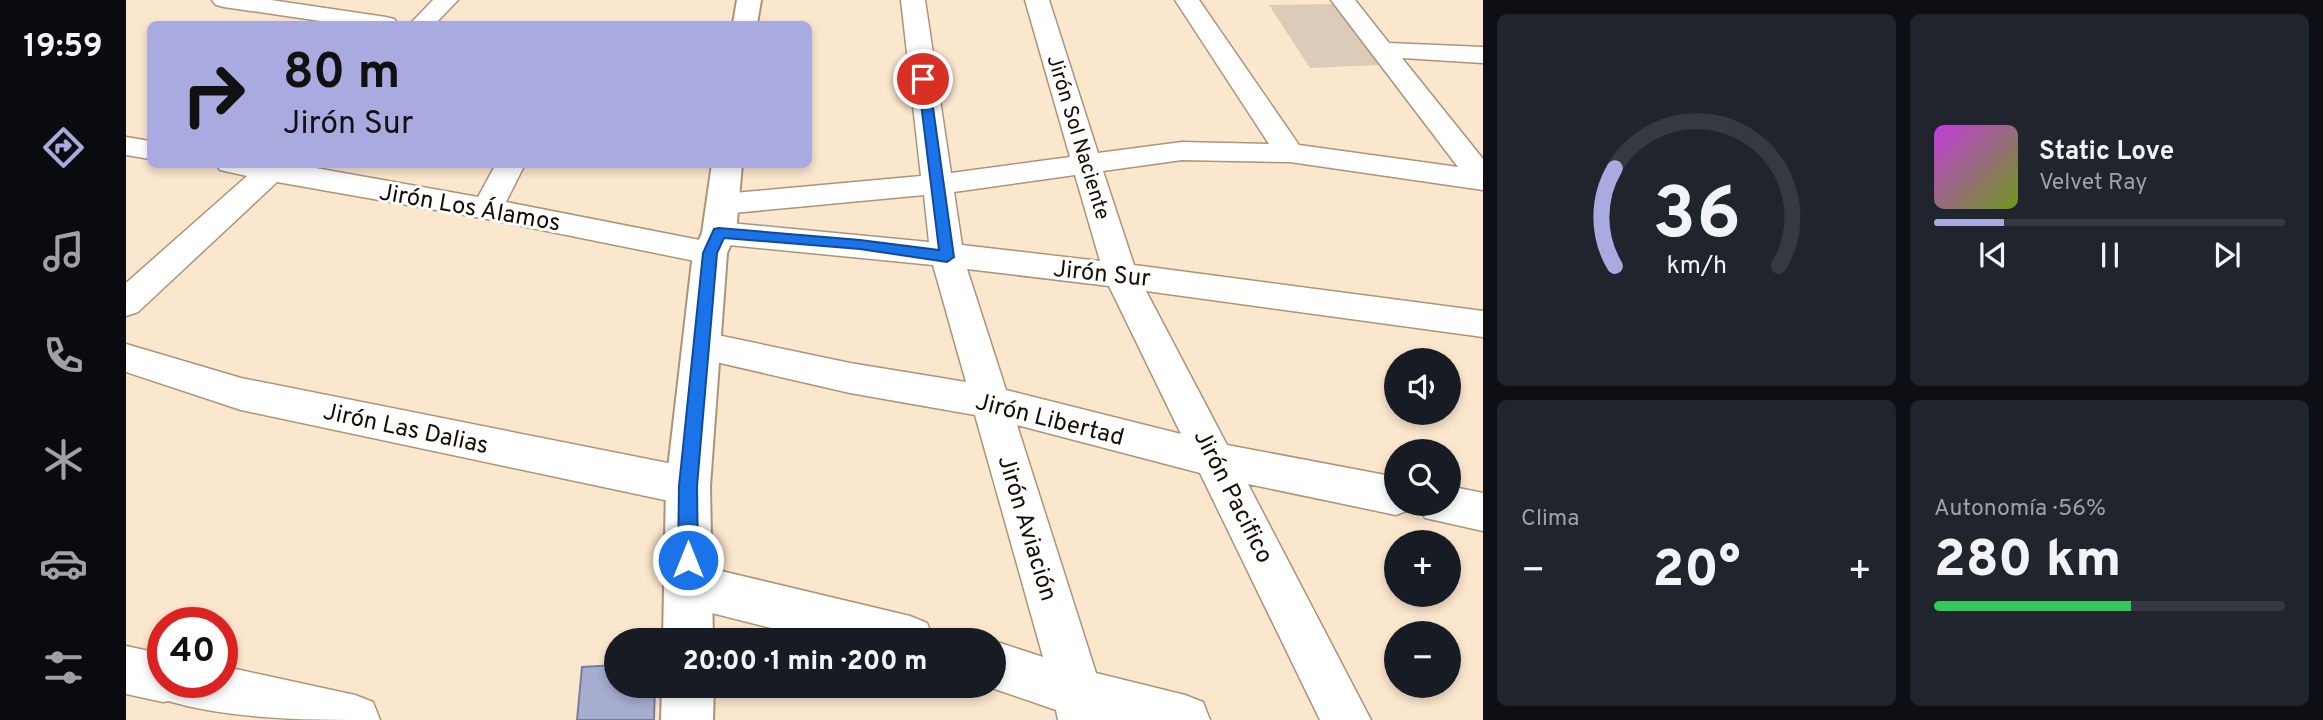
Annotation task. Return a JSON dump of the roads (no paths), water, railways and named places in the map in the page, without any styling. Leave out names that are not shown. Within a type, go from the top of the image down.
[{"type":"street","points":[[224,0],[366,21]]},
{"type":"street","points":[[425,21],[446,0]]},
{"type":"street","points":[[746,21],[749,0]]},
{"type":"street","name":"Jirón Aviación","points":[[913,0],[947,257],[1080,706]]},
{"type":"street","name":"Jirón Sol Naciente","points":[[1037,0],[1120,274]]},
{"type":"street","points":[[1188,0],[1290,153]]},
{"type":"street","points":[[1343,0],[1483,180]]},
{"type":"street","points":[[1384,50],[1483,55]]},
{"type":"street","points":[[126,146],[147,150]]},
{"type":"street","points":[[717,230],[938,184],[1182,151],[1290,153],[1483,180]]},
{"type":"street","points":[[126,303],[275,168]]},
{"type":"street","name":"Jirón Los Álamos","points":[[275,168],[487,209],[717,230]]},
{"type":"street","points":[[487,209],[509,168]]},
{"type":"street","points":[[688,628],[688,486],[726,168]]},
{"type":"street","name":"Jirón Sur","points":[[717,230],[1120,274],[1483,324]]},
{"type":"street","name":"Jirón Pacifico","points":[[1120,274],[1346,720]]},
{"type":"street","name":"Jirón Libertad","points":[[703,346],[850,377],[990,402],[1216,460],[1384,494]]},
{"type":"street","name":"Jirón Las Dalias","points":[[126,358],[241,394],[688,486]]},
{"type":"street","points":[[1461,508],[1483,512]]},
{"type":"street","points":[[688,585],[862,628]]},
{"type":"street","points":[[126,670],[147,675]]},
{"type":"street","points":[[1006,671],[1080,706],[1185,720]]},
{"type":"street","points":[[238,694],[355,720]]},
{"type":"street","points":[[687,720],[688,698]]}]
